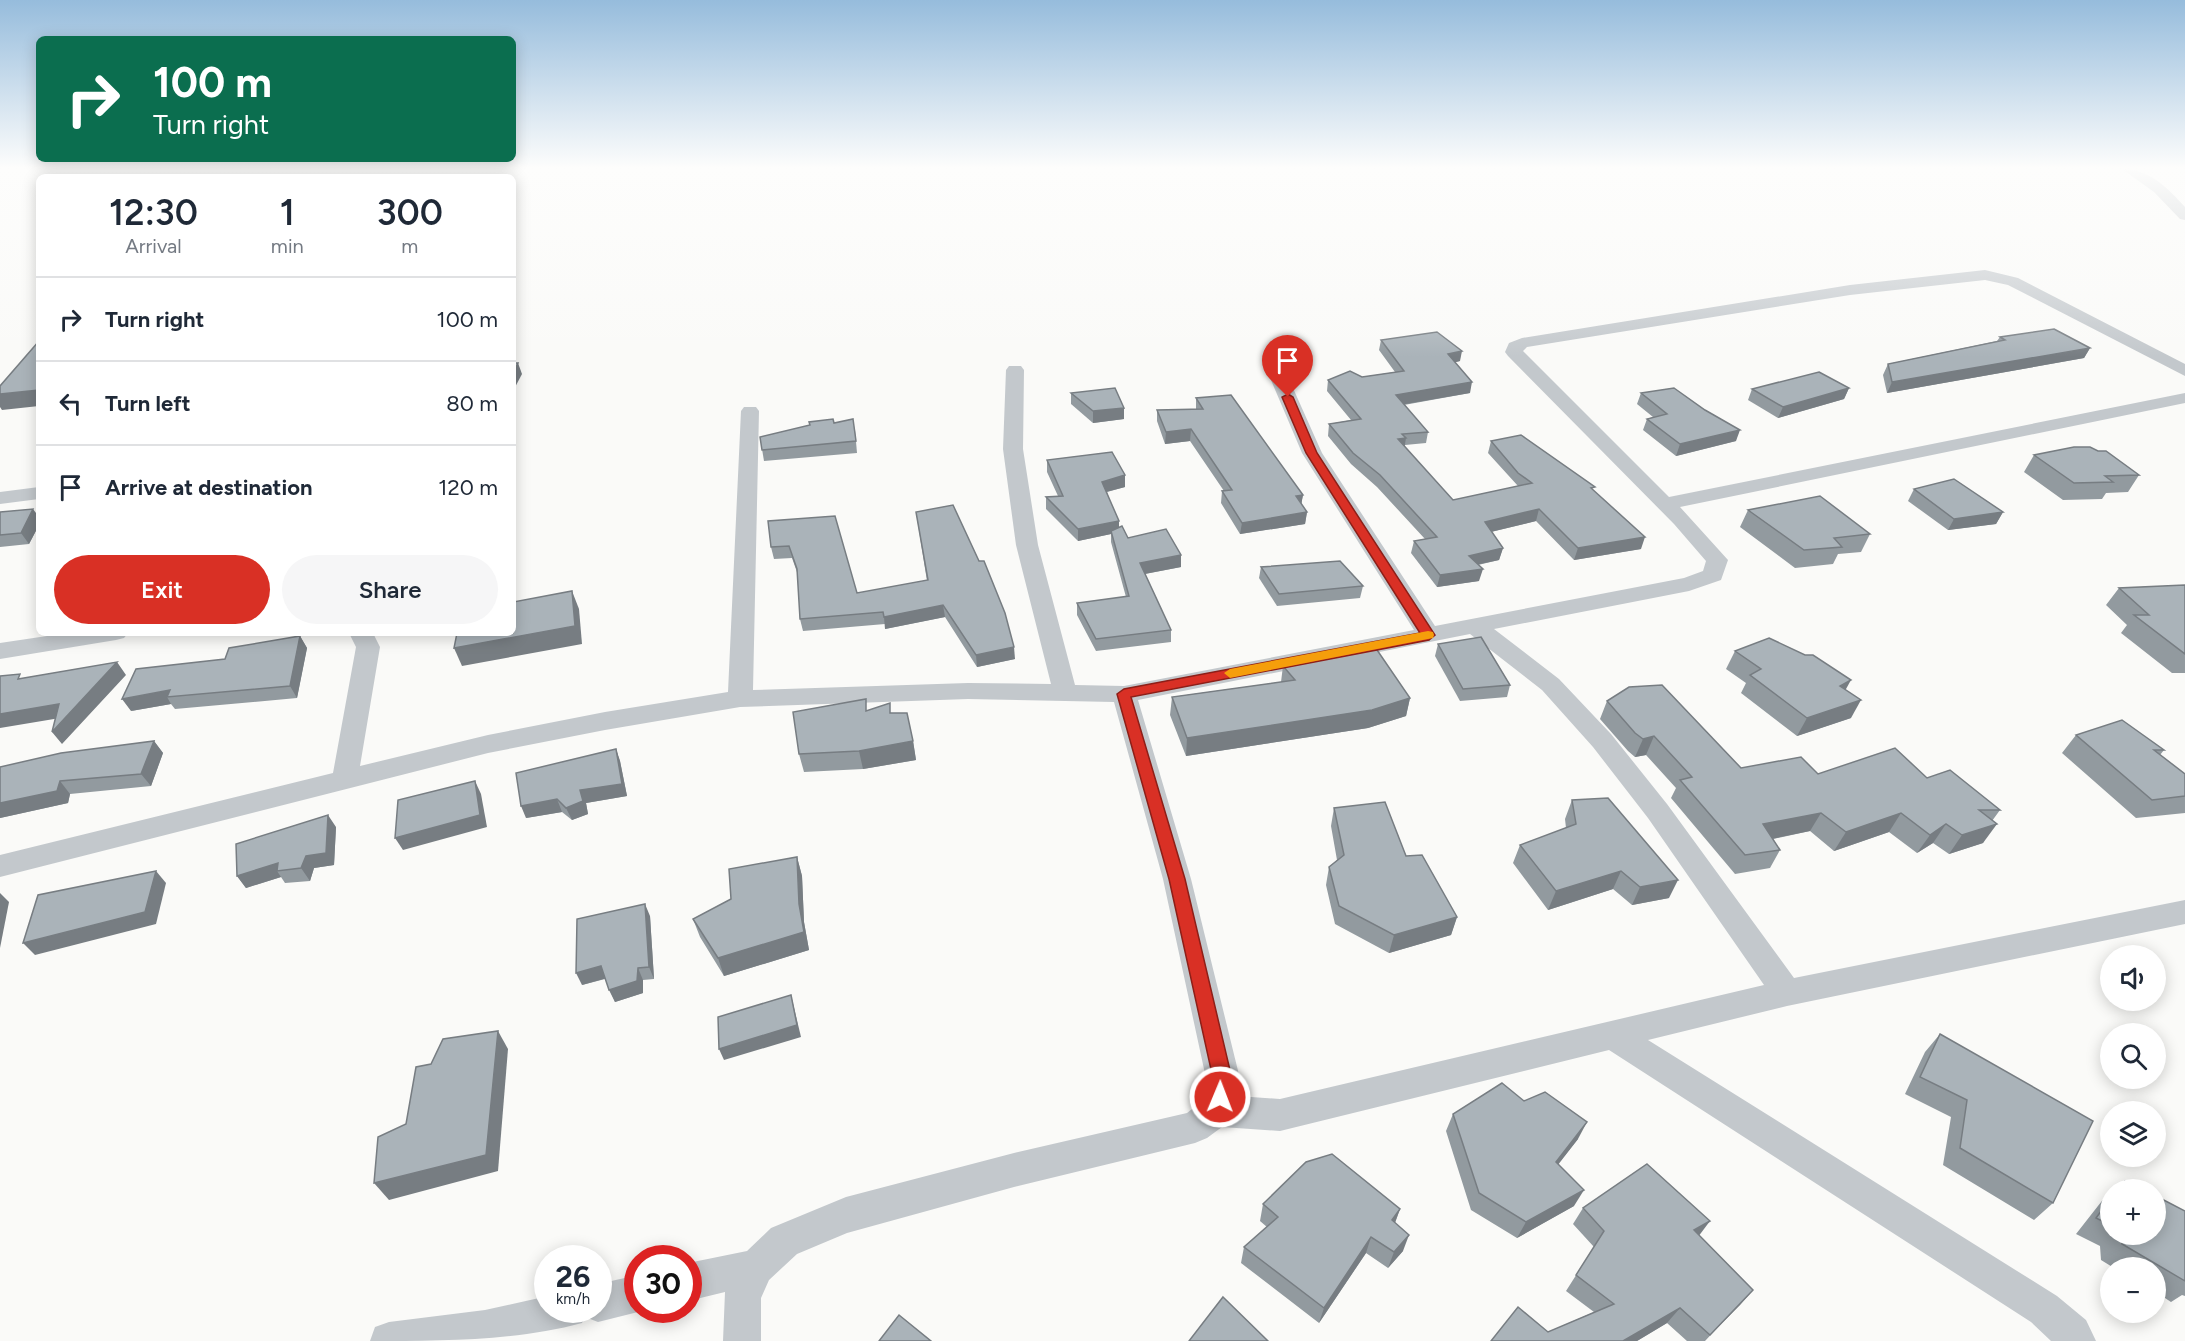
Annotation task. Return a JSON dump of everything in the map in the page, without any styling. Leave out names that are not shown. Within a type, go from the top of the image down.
[{"type":"street","points":[[0,866],[488,744],[605,721],[740,699],[968,691],[1124,694],[1689,584],[1713,575],[1717,560],[1514,352],[1515,347],[1522,343],[1850,290],[1984,275],[2013,280],[2185,371]]},
{"type":"street","points":[[1271,359],[1312,453],[1429,635]]},
{"type":"street","points":[[1016,369],[1012,449],[1027,545],[1065,693]]},
{"type":"street","points":[[1664,504],[2185,398]]},
{"type":"street","points":[[740,699],[750,411]]},
{"type":"street","points":[[0,498],[36,493]]},
{"type":"street","points":[[1474,626],[1535,671],[1572,707],[1644,795],[1787,993]]},
{"type":"street","points":[[0,651],[97,636]]},
{"type":"street","points":[[345,780],[368,647],[362,636]]},
{"type":"street","points":[[742,1341],[742,1297],[756,1267],[784,1241],[846,1215],[1014,1170],[1195,1127],[1216,1111],[1224,1083],[1177,879],[1124,694]]},
{"type":"street","points":[[1216,1111],[1280,1115],[1787,993],[2185,912]]},
{"type":"street","points":[[1612,1035],[2044,1309],[2077,1341]]},
{"type":"street","points":[[702,1279],[756,1267]]},
{"type":"street","points":[[389,1341],[485,1329],[534,1318]]},
{"type":"building","points":[[2054,329],[2090,348],[1892,382],[1888,364],[2005,340],[2000,337]]},
{"type":"building","points":[[1437,332],[1462,351],[1448,354],[1472,382],[1396,395],[1428,432],[1402,434],[1406,438],[1398,439],[1453,500],[1532,483],[1518,473],[1491,441],[1521,435],[1595,487],[1591,488],[1645,537],[1578,548],[1539,509],[1485,522],[1503,548],[1469,556],[1483,569],[1440,575],[1414,541],[1437,537],[1380,475],[1353,453],[1329,424],[1361,419],[1328,380],[1350,371],[1362,377],[1404,371],[1381,340]]},
{"type":"building","points":[[36,344],[36,390],[0,394],[0,386]]},
{"type":"building","points":[[1819,372],[1849,388],[1783,407],[1752,389]]},
{"type":"building","points":[[1115,388],[1124,408],[1093,411],[1071,393]]},
{"type":"building","points":[[1674,388],[1705,410],[1740,430],[1680,444],[1647,419],[1667,414],[1641,393]]},
{"type":"building","points":[[1231,395],[1303,495],[1296,496],[1307,512],[1242,523],[1222,491],[1232,490],[1191,429],[1166,432],[1157,410],[1203,409],[1196,398]]},
{"type":"building","points":[[833,419],[834,423],[853,419],[856,441],[762,450],[760,437],[810,425],[809,422]]},
{"type":"building","points":[[2074,447],[2090,447],[2098,451],[2106,451],[2139,475],[2105,476],[2113,482],[2074,483],[2034,455]]},
{"type":"building","points":[[1112,452],[1125,475],[1102,482],[1119,521],[1078,529],[1046,497],[1063,496],[1047,460]]},
{"type":"building","points":[[1954,479],[2003,512],[1954,519],[1914,489]]},
{"type":"building","points":[[1820,496],[1870,534],[1834,538],[1842,547],[1804,550],[1748,510]]},
{"type":"building","points":[[953,505],[979,561],[984,561],[1005,613],[1014,647],[976,655],[943,605],[884,617],[883,612],[800,619],[797,569],[789,546],[771,547],[768,521],[835,516],[857,593],[928,580],[916,512]]},
{"type":"building","points":[[33,509],[21,533],[0,535],[0,512]]},
{"type":"building","points":[[1122,526],[1128,538],[1166,529],[1181,555],[1140,563],[1171,630],[1096,639],[1077,603],[1129,596],[1111,531]]},
{"type":"building","points":[[1340,561],[1363,586],[1279,594],[1261,567]]},
{"type":"building","points":[[2185,585],[2185,654],[2134,615],[2149,615],[2119,588]]},
{"type":"building","points":[[572,591],[575,626],[454,648],[456,636],[516,636],[516,601]]},
{"type":"building","points":[[300,636],[290,686],[167,697],[170,690],[122,699],[136,669],[225,659],[229,648]]},
{"type":"building","points":[[1481,637],[1510,685],[1463,689],[1438,644]]},
{"type":"building","points":[[1769,638],[1805,655],[1813,655],[1851,680],[1840,686],[1861,700],[1807,718],[1750,675],[1761,669],[1735,651]]},
{"type":"building","points":[[1375,647],[1410,698],[1372,710],[1187,738],[1172,697],[1295,680],[1283,666],[1324,655],[1326,658]]},
{"type":"building","points":[[117,662],[52,732],[59,704],[0,714],[0,676],[20,674],[18,679]]},
{"type":"building","points":[[1662,685],[1741,768],[1801,757],[1818,774],[1895,748],[1927,778],[1950,770],[2000,810],[1979,810],[1997,824],[1962,835],[1946,824],[1930,835],[1901,813],[1846,832],[1821,813],[1763,824],[1780,850],[1745,855],[1680,780],[1692,777],[1654,736],[1643,739],[1607,701],[1629,687]]},
{"type":"building","points":[[866,699],[866,711],[890,703],[890,713],[907,713],[913,741],[859,751],[799,754],[793,712]]},
{"type":"building","points":[[2122,720],[2164,750],[2154,750],[2185,774],[2185,796],[2152,800],[2076,735]]},
{"type":"building","points":[[154,741],[141,774],[60,781],[57,791],[0,803],[0,767],[61,753]]},
{"type":"building","points":[[616,749],[622,784],[580,790],[583,801],[566,808],[557,799],[521,806],[516,773]]},
{"type":"building","points":[[475,781],[480,815],[395,838],[398,800]]},
{"type":"building","points":[[1608,798],[1678,880],[1640,887],[1621,871],[1556,891],[1520,845],[1576,824],[1572,800]]},
{"type":"building","points":[[1385,802],[1406,856],[1422,855],[1457,917],[1394,935],[1339,906],[1329,867],[1344,855],[1334,808]]},
{"type":"building","points":[[328,815],[326,853],[306,856],[301,868],[277,871],[278,863],[237,876],[236,844]]},
{"type":"building","points":[[797,857],[799,904],[804,932],[718,958],[693,919],[731,899],[729,869]]},
{"type":"building","points":[[156,871],[145,912],[23,943],[38,895]]},
{"type":"building","points":[[645,904],[649,967],[638,968],[637,981],[609,990],[601,966],[576,973],[577,919]]},
{"type":"building","points":[[791,995],[797,1025],[719,1049],[718,1017]]},
{"type":"building","points":[[498,1031],[486,1155],[374,1183],[378,1137],[406,1124],[416,1067],[431,1064],[443,1039]]},
{"type":"building","points":[[1940,1034],[2093,1121],[2053,1203],[1960,1148],[1967,1100],[1920,1077]]},
{"type":"building","points":[[1502,1083],[1524,1101],[1545,1092],[1587,1122],[1556,1162],[1584,1190],[1526,1222],[1479,1193],[1453,1114]]},
{"type":"building","points":[[1332,1154],[1400,1209],[1392,1220],[1409,1235],[1394,1252],[1371,1237],[1324,1308],[1244,1247],[1278,1217],[1263,1204],[1306,1162]]},
{"type":"building","points":[[1647,1164],[1710,1221],[1694,1230],[1753,1290],[1710,1335],[1680,1308],[1623,1341],[1491,1341],[1518,1307],[1548,1332],[1614,1304],[1576,1275],[1604,1231],[1583,1208]]},
{"type":"building","points":[[2166,1201],[2185,1211],[2185,1281],[2166,1270],[2166,1257],[2144,1257],[2124,1245],[2166,1245]]},
{"type":"building","points":[[1223,1297],[1268,1341],[1189,1341]]},
{"type":"building","points":[[899,1315],[931,1341],[879,1341]]},
{"type":"slow traffic","points":[[1230,673],[1428,635]]},
{"type":"route","points":[[1220,1097],[1224,1083],[1177,879],[1124,694],[1429,635],[1312,453],[1288,397]]}]
